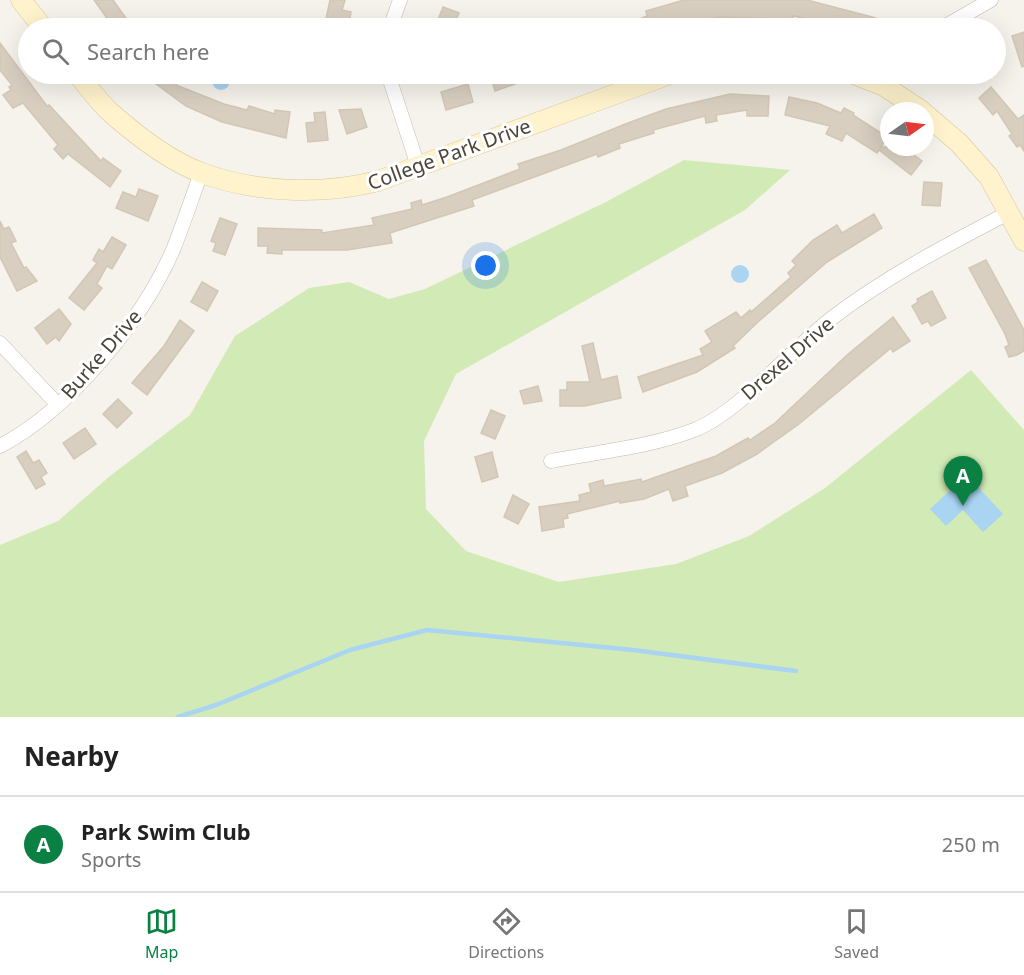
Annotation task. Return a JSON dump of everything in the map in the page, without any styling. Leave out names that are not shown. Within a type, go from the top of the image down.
[{"type":"street","points":[[21,0],[35,18]]},
{"type":"street","points":[[394,18],[400,0]]},
{"type":"street","points":[[958,18],[984,1]]},
{"type":"street","name":"College Park Drive","points":[[85,84],[108,111],[153,146],[201,173],[258,186],[346,189],[378,181],[643,84]]},
{"type":"street","points":[[391,84],[418,166]]},
{"type":"street","points":[[895,84],[913,102]]},
{"type":"street","points":[[934,121],[959,143],[989,177],[1024,241]]},
{"type":"street","name":"Burke Drive","points":[[0,446],[58,405],[108,353],[147,300],[172,250],[201,173]]},
{"type":"street","name":"Drexel Drive","points":[[551,461],[668,437],[694,430],[718,417],[831,320],[878,284],[1008,213]]},
{"type":"street","points":[[0,343],[58,405]]},
{"type":"green space","points":[[684,160],[790,170],[745,210],[456,374],[424,441],[426,509],[466,551],[559,582],[676,564],[749,536],[825,488],[971,370],[1024,430],[1024,717],[0,717],[0,545],[58,521],[110,476],[190,415],[235,336],[309,288],[349,282],[389,299],[425,289],[604,203]]},
{"type":"water","points":[[213,84],[229,84],[221,90]]},
{"type":"water","points":[[740,265],[746,268],[749,274],[746,280],[740,283],[734,280],[731,274],[734,268]]},
{"type":"water","points":[[967,475],[1003,514],[983,532],[963,510],[946,526],[930,509]]},
{"type":"building","points":[[94,0],[113,0],[126,18],[107,18]]},
{"type":"building","points":[[330,0],[345,0],[342,10],[351,12],[350,18],[326,18]]},
{"type":"building","points":[[684,0],[807,0],[876,18],[793,16],[793,18],[642,18],[647,16],[646,11]]},
{"type":"building","points":[[443,7],[459,13],[457,18],[439,18]]},
{"type":"building","points":[[1024,32],[1024,66],[1022,67],[1012,36]]},
{"type":"building","points":[[0,43],[18,67],[18,84],[31,84],[47,106],[49,105],[101,161],[103,158],[121,171],[110,187],[68,154],[63,159],[54,149],[58,145],[23,103],[13,108],[3,95],[11,90],[9,87],[12,85],[0,70]]},
{"type":"building","points":[[156,84],[176,84],[224,104],[247,110],[249,106],[275,114],[275,110],[290,112],[286,138],[222,122],[186,106]]},
{"type":"building","points":[[468,84],[473,102],[446,110],[441,92]]},
{"type":"building","points":[[493,84],[515,84],[495,91]]},
{"type":"building","points":[[991,87],[1018,119],[1024,115],[1024,151],[1020,145],[1017,147],[1009,136],[1012,134],[997,111],[993,115],[979,98]]},
{"type":"building","points":[[730,94],[769,96],[768,116],[747,116],[747,110],[716,115],[717,121],[706,123],[705,116],[653,130],[654,133],[619,144],[620,148],[598,157],[597,154],[472,200],[474,206],[390,233],[392,243],[347,250],[282,250],[282,254],[267,253],[268,246],[258,246],[258,228],[322,230],[322,233],[374,225],[372,218],[412,209],[411,203],[421,200],[422,205],[447,197],[520,169],[518,164],[561,150],[666,109]]},
{"type":"building","points":[[789,97],[817,103],[841,113],[844,108],[880,132],[880,151],[877,153],[846,133],[842,141],[826,134],[830,126],[785,115]]},
{"type":"building","points":[[361,109],[367,127],[347,134],[339,110]]},
{"type":"building","points":[[325,112],[328,140],[308,142],[306,123],[315,122],[314,113]]},
{"type":"building","points":[[887,156],[915,156],[922,161],[911,175]]},
{"type":"building","points":[[924,182],[942,183],[940,206],[922,205]]},
{"type":"building","points":[[139,189],[158,196],[148,221],[116,208],[123,192],[136,197]]},
{"type":"building","points":[[874,214],[882,228],[827,262],[759,321],[733,346],[735,348],[697,372],[643,392],[638,377],[703,355],[700,349],[712,342],[705,331],[736,312],[741,318],[750,310],[751,312],[791,277],[788,273],[796,265],[792,261],[813,240],[837,225],[842,233]]},
{"type":"building","points":[[220,218],[237,224],[225,255],[213,251],[216,243],[211,241]]},
{"type":"building","points":[[0,221],[4,229],[9,227],[16,241],[11,243],[24,268],[26,267],[37,281],[17,291],[0,257]]},
{"type":"building","points":[[112,237],[126,245],[112,269],[107,266],[97,284],[102,288],[84,310],[69,298],[97,263],[93,260],[99,249],[103,252]]},
{"type":"building","points":[[986,260],[1024,330],[1024,351],[1017,355],[1009,357],[1005,347],[1009,345],[1005,334],[969,268]]},
{"type":"building","points":[[202,282],[218,291],[207,311],[191,302]]},
{"type":"building","points":[[932,291],[946,318],[931,326],[928,321],[922,324],[912,306],[918,302],[917,299]]},
{"type":"building","points":[[59,309],[71,324],[59,341],[56,337],[47,344],[35,328]]},
{"type":"building","points":[[893,317],[910,341],[893,352],[891,348],[799,424],[757,454],[722,473],[685,486],[688,496],[673,501],[669,489],[644,499],[620,503],[620,501],[567,514],[568,518],[563,519],[564,527],[542,531],[539,507],[580,501],[579,495],[591,492],[589,484],[603,480],[604,486],[641,479],[642,482],[716,456],[748,438],[750,440],[775,423],[847,355]]},
{"type":"building","points":[[180,320],[194,331],[147,395],[132,383],[164,346]]},
{"type":"building","points":[[593,343],[601,380],[617,376],[621,398],[585,406],[560,406],[560,390],[567,390],[567,382],[590,382],[582,346]]},
{"type":"building","points":[[538,386],[542,401],[524,404],[520,391]]},
{"type":"building","points":[[118,399],[132,413],[117,428],[103,414]]},
{"type":"building","points":[[491,410],[505,416],[495,439],[481,433]]},
{"type":"building","points":[[85,428],[96,444],[74,459],[63,443]]},
{"type":"building","points":[[26,451],[33,463],[39,460],[47,473],[41,477],[45,484],[36,489],[17,457]]},
{"type":"building","points":[[492,452],[498,477],[482,482],[475,457]]},
{"type":"building","points":[[513,495],[529,504],[518,524],[504,517]]},
{"type":"waterway","points":[[178,717],[216,705],[350,650],[427,630],[633,650],[796,671]]},
{"type":"place","name":"Park Swim Club","points":[[963,506]]}]
